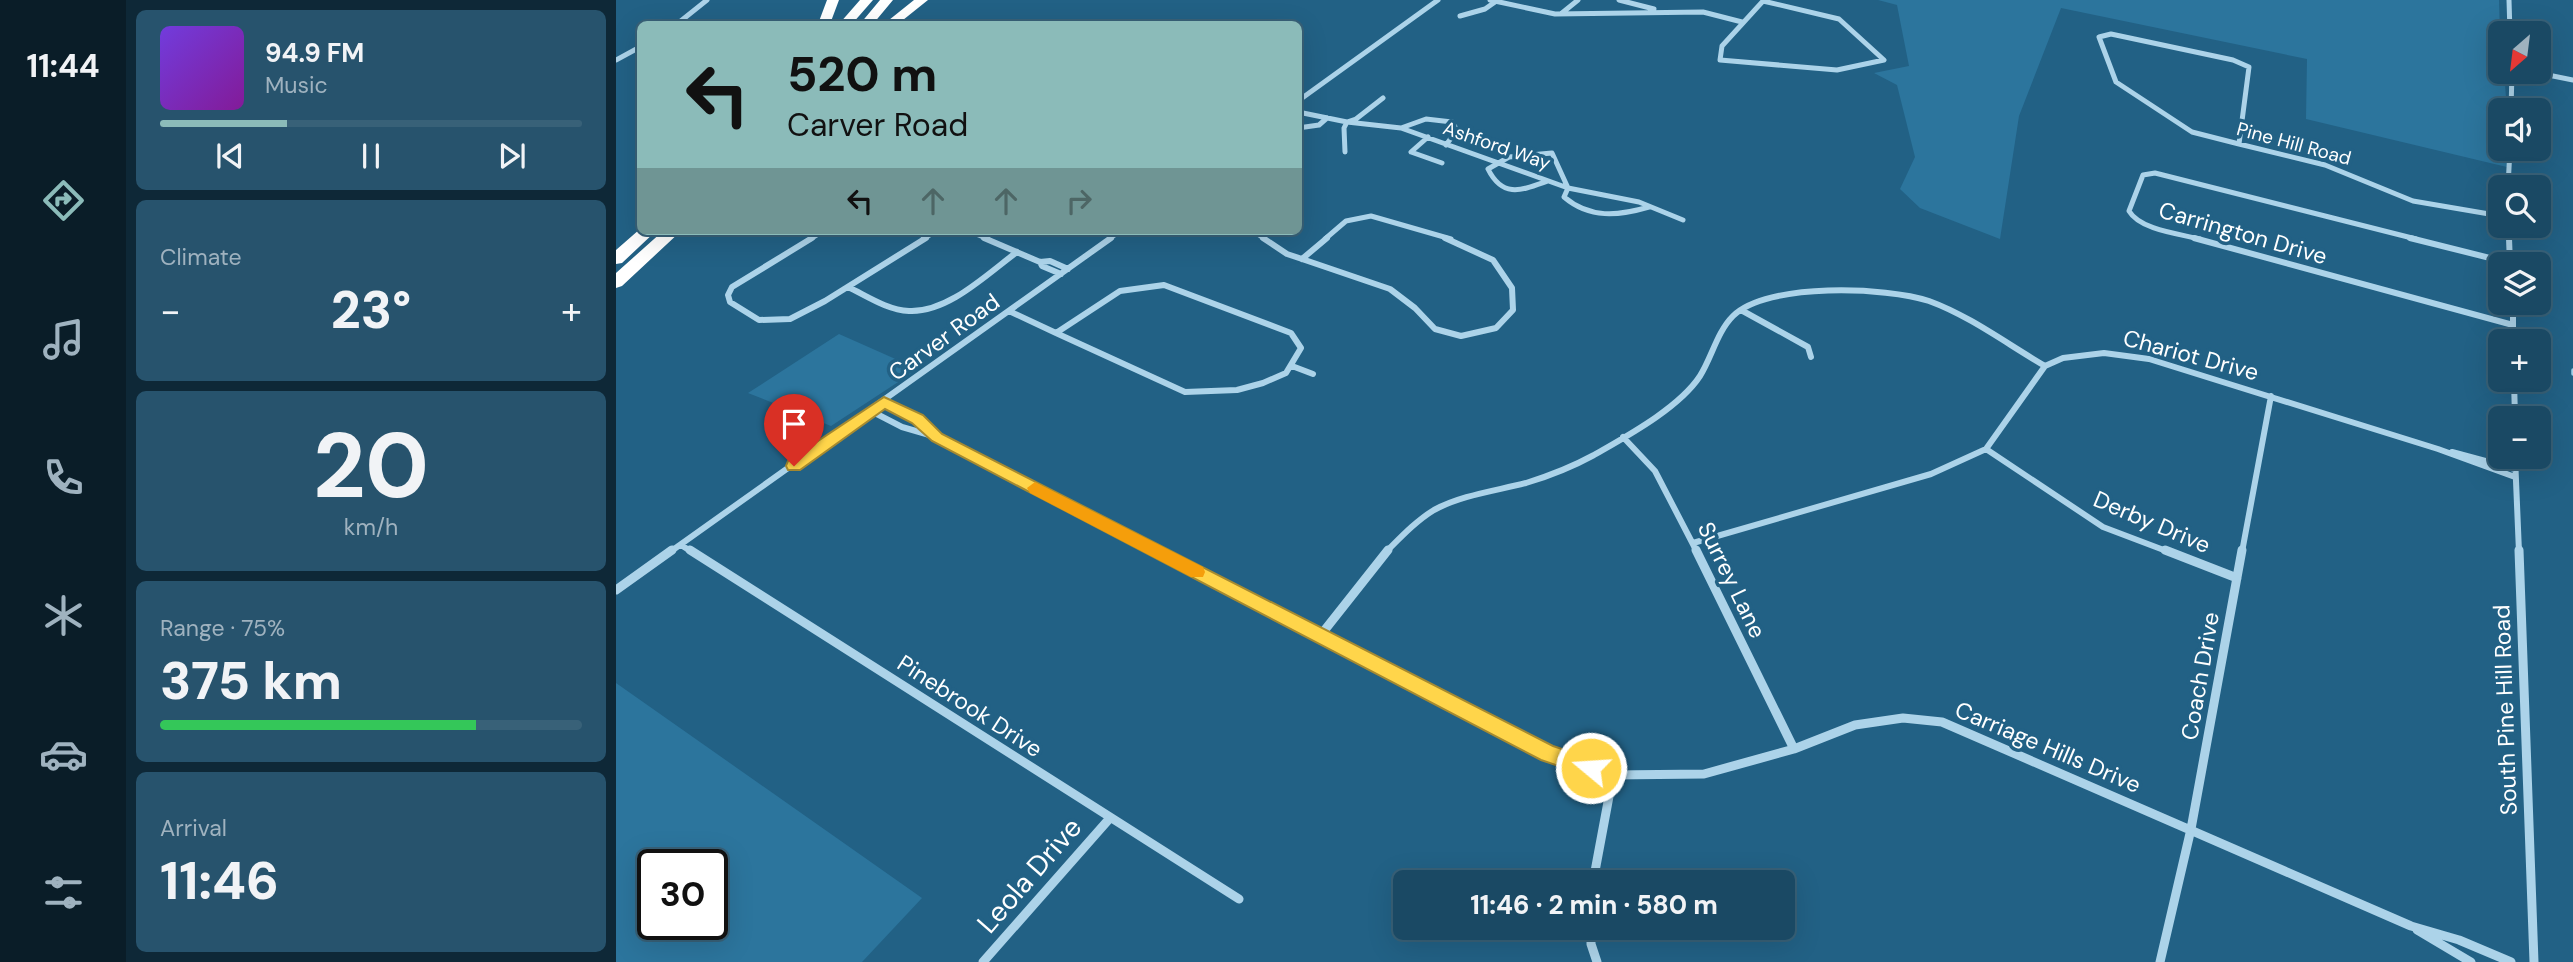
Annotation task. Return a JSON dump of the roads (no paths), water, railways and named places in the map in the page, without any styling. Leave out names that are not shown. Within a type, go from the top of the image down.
[{"type":"highway","points":[[825,21],[833,0]]},
{"type":"highway","points":[[848,21],[867,0]]},
{"type":"highway","points":[[869,21],[887,0]]},
{"type":"highway","points":[[894,21],[922,0]]},
{"type":"highway","points":[[616,259],[643,235]]},
{"type":"highway","points":[[616,282],[669,235]]},
{"type":"street","points":[[681,21],[707,0]]},
{"type":"street","points":[[1302,98],[1438,0]]},
{"type":"street","points":[[1562,14],[1578,0]]},
{"type":"street","points":[[1619,0],[1661,11]]},
{"type":"street","points":[[2509,0],[2510,21]]},
{"type":"street","points":[[1460,16],[1485,9],[1493,1],[1508,1],[1562,14],[1703,12],[1742,22]]},
{"type":"street","points":[[1763,1],[1839,19],[1884,60],[1837,70],[1720,60],[1722,46],[1742,22],[1763,1]]},
{"type":"street","name":"Pine Hill Road","points":[[2239,144],[2249,66],[2233,60],[2111,34],[2099,37],[2116,82],[2192,132],[2239,144],[2325,165],[2413,201],[2488,214]]},
{"type":"street","points":[[616,60],[637,49]]},
{"type":"street","points":[[2552,76],[2573,80]]},
{"type":"street","points":[[1345,152],[1344,128],[1347,122],[1356,119],[1383,98]]},
{"type":"street","name":"Ashford Way","points":[[1302,113],[1347,122],[1401,128],[1568,188],[1639,202],[1683,220]]},
{"type":"street","points":[[1302,127],[1319,125],[1327,118]]},
{"type":"street","points":[[1401,128],[1426,119],[1440,118],[1452,122],[1457,130],[1446,145]]},
{"type":"street","points":[[1428,137],[1411,152],[1442,163]]},
{"type":"street","points":[[1550,180],[1533,186],[1505,189],[1496,185],[1488,169],[1493,163],[1532,153],[1552,153],[1562,166],[1562,178],[1568,188],[1564,197],[1573,206],[1591,212],[1628,213],[1649,207]]},
{"type":"street","name":"Carrington Drive","points":[[2488,258],[2155,173],[2143,176],[2129,211],[2133,218],[2148,225],[2513,325]]},
{"type":"street","points":[[1259,235],[1287,254],[1390,289],[1415,308],[1435,329],[1461,336],[1496,328],[1513,310],[1512,288],[1493,260],[1453,240],[1371,216],[1346,221],[1302,258]]},
{"type":"street","points":[[816,235],[732,287],[727,295],[730,302],[759,320],[776,321],[801,315],[930,235]]},
{"type":"street","points":[[979,235],[1061,274]]},
{"type":"street","name":"Carver Road","points":[[616,590],[884,402],[1115,235]]},
{"type":"street","points":[[848,286],[898,309],[925,309],[944,302],[1017,251]]},
{"type":"street","points":[[1040,262],[1051,261],[1068,269]]},
{"type":"street","points":[[1009,311],[1056,333],[1185,392],[1237,390],[1263,383],[1286,373],[1301,348],[1291,333],[1164,285],[1120,292],[1056,333]]},
{"type":"street","points":[[1320,636],[1392,547],[1436,509],[1541,479],[1577,463],[1623,437],[1688,394],[1706,365],[1723,327],[1752,302],[1788,293],[1865,292],[1916,297],[1942,307],[2045,366],[1986,449],[1931,474],[1693,543]]},
{"type":"street","points":[[1741,310],[1808,347],[1811,357]]},
{"type":"street","points":[[2513,315],[2513,329]]},
{"type":"street","name":"Chariot Drive","points":[[2045,366],[2083,354],[2125,354],[2271,396],[2515,473]]},
{"type":"street","points":[[1292,366],[1313,374]]},
{"type":"street","name":"Coach Drive","points":[[2160,962],[2192,829],[2271,396]]},
{"type":"street","name":"Carriage Hills Drive","points":[[884,402],[917,419],[937,438],[1548,753],[1613,775],[1704,774],[1794,749],[1854,725],[1903,718],[1942,722],[2411,926],[2459,940],[2511,962]]},
{"type":"street","points":[[871,411],[902,427],[937,438]]},
{"type":"street","name":"Surrey Lane","points":[[1623,437],[1655,471],[1794,749]]},
{"type":"street","name":"Derby Drive","points":[[1986,449],[2103,527],[2237,578]]},
{"type":"street","name":"South Pine Hill Road","points":[[2515,469],[2534,962]]},
{"type":"street","name":"Pinebrook Drive","points":[[681,545],[1239,899]]},
{"type":"street","points":[[1594,870],[1613,775]]},
{"type":"street","name":"Leola Drive","points":[[983,962],[1110,818]]},
{"type":"street","points":[[2411,926],[2472,962]]},
{"type":"street","points":[[1591,940],[1597,962]]}]
